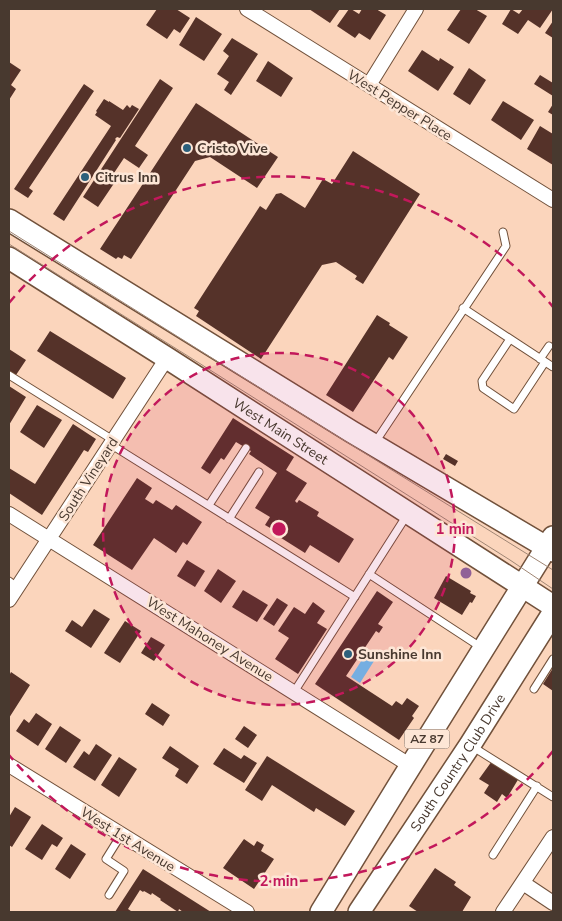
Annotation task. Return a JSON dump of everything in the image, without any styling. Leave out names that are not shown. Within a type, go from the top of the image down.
[{"type":"main road","points":[[9,220],[374,445],[551,545]]},
{"type":"main road","name":"West Main Street","points":[[9,258],[167,358],[263,423],[553,606]]},
{"type":"main road","name":"AZ 87","points":[[321,912],[522,586],[551,545]]},
{"type":"main road","name":"South Country Club Drive","points":[[359,912],[470,745],[553,613]]},
{"type":"street","name":"West Pepper Place","points":[[247,9],[553,199]]},
{"type":"street","points":[[369,85],[416,9]]},
{"type":"street","name":"South Vineyard","points":[[9,600],[13,584],[49,540],[167,358]]},
{"type":"street","name":"West Mahoney Avenue","points":[[9,514],[411,766]]},
{"type":"street","name":"West 1st Avenue","points":[[9,765],[247,912]]},
{"type":"street","points":[[503,912],[553,837]]},
{"type":"street","points":[[523,882],[553,903]]},
{"type":"lane","points":[[374,445],[463,308],[506,246],[503,232]]},
{"type":"lane","points":[[463,308],[553,367]]},
{"type":"lane","points":[[510,339],[482,381],[483,388],[514,409],[549,346]]},
{"type":"lane","points":[[9,375],[229,519],[355,597]]},
{"type":"lane","points":[[209,505],[246,448]]},
{"type":"lane","points":[[229,519],[259,472]]},
{"type":"lane","points":[[294,692],[408,513]]},
{"type":"lane","points":[[369,574],[483,649]]},
{"type":"lane","points":[[534,689],[553,659]]},
{"type":"lane","points":[[470,745],[553,797]]},
{"type":"lane","points":[[492,855],[537,786]]},
{"type":"lane","points":[[110,895],[124,871],[106,858],[121,835]]},
{"type":"water","points":[[365,655],[374,661],[360,683],[351,677]]},
{"type":"building","points":[[157,9],[176,9],[190,18],[180,33],[174,29],[167,39],[146,25]]},
{"type":"building","points":[[309,9],[340,9],[330,23]]},
{"type":"building","points":[[349,9],[359,14],[362,9],[376,9],[386,15],[370,40],[359,33],[355,38],[337,26]]},
{"type":"building","points":[[461,9],[475,9],[487,16],[469,44],[447,30]]},
{"type":"building","points":[[511,9],[519,14],[523,9],[553,9],[540,28],[528,20],[518,34],[502,24]]},
{"type":"building","points":[[196,17],[222,34],[204,61],[179,45]]},
{"type":"building","points":[[553,21],[553,38],[545,33]]},
{"type":"building","points":[[232,38],[258,54],[231,95],[224,90],[229,82],[217,74],[229,56],[223,51]]},
{"type":"building","points":[[422,50],[439,61],[440,58],[454,67],[438,91],[408,71]]},
{"type":"building","points":[[268,61],[293,78],[281,97],[256,81]]},
{"type":"building","points":[[9,62],[21,70],[11,85],[16,89],[9,100]]},
{"type":"building","points":[[469,68],[486,80],[470,105],[453,94]]},
{"type":"building","points":[[540,75],[553,83],[553,96],[534,84]]},
{"type":"building","points":[[160,79],[173,88],[135,146],[148,155],[139,168],[124,158],[114,173],[119,176],[98,207],[83,197]]},
{"type":"building","points":[[84,84],[94,91],[29,188],[33,191],[28,198],[14,189]]},
{"type":"building","name":"Citrus Inn","points":[[104,99],[123,110],[127,105],[130,108],[132,105],[139,109],[120,138],[117,137],[115,139],[64,221],[53,214],[111,126],[95,115]]},
{"type":"building","points":[[503,101],[534,120],[521,140],[491,120]]},
{"type":"building","points":[[196,103],[278,157],[257,188],[210,157],[195,161],[131,259],[124,255],[122,259],[118,257],[116,259],[100,249]]},
{"type":"building","points":[[553,104],[553,115],[548,112]]},
{"type":"building","points":[[540,126],[553,134],[553,165],[527,149]]},
{"type":"building","points":[[353,151],[420,194],[363,284],[355,279],[357,276],[336,262],[322,265],[261,359],[196,316],[199,311],[194,308],[260,206],[266,210],[276,194],[281,193],[305,208],[323,179],[332,184]]},
{"type":"building","points":[[377,315],[408,337],[393,360],[389,357],[353,412],[326,395]]},
{"type":"building","points":[[50,331],[126,378],[113,399],[37,351]]},
{"type":"building","points":[[9,349],[26,360],[16,375],[9,371]]},
{"type":"building","points":[[9,386],[26,397],[9,425]]},
{"type":"building","points":[[37,405],[62,420],[44,448],[20,432]]},
{"type":"building","points":[[233,418],[294,457],[286,470],[307,483],[295,501],[297,503],[299,500],[319,512],[317,516],[354,539],[339,563],[310,545],[305,553],[278,536],[279,533],[265,525],[270,517],[255,508],[277,473],[249,454],[251,451],[236,442],[224,460],[221,458],[210,474],[201,468]]},
{"type":"building","points":[[73,424],[96,439],[88,452],[84,450],[42,515],[9,493],[9,468],[35,484]]},
{"type":"building","points":[[446,454],[458,461],[455,466],[443,459]]},
{"type":"building","points":[[137,478],[152,488],[145,499],[153,504],[156,500],[172,510],[176,505],[202,522],[187,545],[183,542],[176,553],[154,538],[132,570],[93,545]]},
{"type":"building","points":[[187,560],[205,571],[195,587],[177,576]]},
{"type":"building","points":[[218,569],[236,581],[221,603],[204,591]]},
{"type":"building","points":[[446,576],[476,596],[462,615],[434,598]]},
{"type":"building","points":[[243,590],[268,605],[257,622],[232,607]]},
{"type":"building","name":"Sunshine Inn","points":[[377,591],[393,602],[378,624],[383,627],[379,633],[376,631],[346,676],[392,706],[396,701],[402,705],[407,698],[419,706],[412,716],[414,718],[399,740],[315,684]]},
{"type":"building","points":[[277,598],[288,605],[274,626],[263,619]]},
{"type":"building","points":[[313,602],[325,611],[317,623],[327,629],[298,674],[275,659],[289,638],[278,631],[294,607],[305,614]]},
{"type":"building","points":[[94,609],[110,619],[91,648],[65,631],[72,620],[82,627]]},
{"type":"building","points":[[125,621],[141,631],[120,663],[104,653]]},
{"type":"building","points":[[151,637],[165,645],[154,661],[141,653]]},
{"type":"building","points":[[553,668],[553,691],[543,684]]},
{"type":"building","points":[[11,672],[30,685],[9,718],[9,676]]},
{"type":"building","points":[[152,703],[170,715],[163,726],[145,714]]},
{"type":"building","points":[[36,713],[52,724],[38,746],[16,731],[24,719],[29,723]]},
{"type":"building","points":[[60,726],[81,740],[66,763],[45,749]]},
{"type":"building","points":[[244,726],[257,735],[248,748],[235,739]]},
{"type":"building","points":[[96,744],[112,755],[95,781],[73,767],[84,751],[89,755]]},
{"type":"building","points":[[170,746],[199,766],[187,784],[175,776],[179,769],[162,758]]},
{"type":"building","points":[[224,748],[241,759],[244,755],[257,763],[244,783],[213,764]]},
{"type":"building","points":[[267,756],[355,811],[345,826],[316,808],[314,812],[272,785],[262,801],[245,790]]},
{"type":"building","points":[[119,757],[137,769],[119,797],[101,785]]},
{"type":"building","points":[[492,761],[519,778],[507,798],[502,794],[497,802],[484,793],[489,785],[479,779]]},
{"type":"building","points":[[15,807],[31,817],[12,847],[9,845],[9,817]]},
{"type":"building","points":[[42,824],[63,838],[57,847],[52,844],[42,860],[25,849]]},
{"type":"building","points":[[244,839],[254,846],[257,841],[264,845],[261,851],[274,859],[254,889],[223,868]]},
{"type":"building","points":[[71,844],[86,854],[70,879],[55,869]]},
{"type":"building","points":[[435,868],[456,882],[454,885],[471,897],[462,912],[418,912],[409,906]]},
{"type":"building","points":[[143,869],[211,912],[183,912],[179,909],[178,912],[152,893],[151,895],[140,890],[128,909],[131,911],[115,912]]},
{"type":"tram line","points":[[9,231],[553,570]]},
{"type":"tram line","points":[[9,244],[553,589]]},
{"type":"place","name":"Cristo Vive","points":[[187,148]]},
{"type":"place","name":"Citrus Inn","points":[[85,177]]},
{"type":"place","name":"Sunshine Inn","points":[[348,654]]}]
